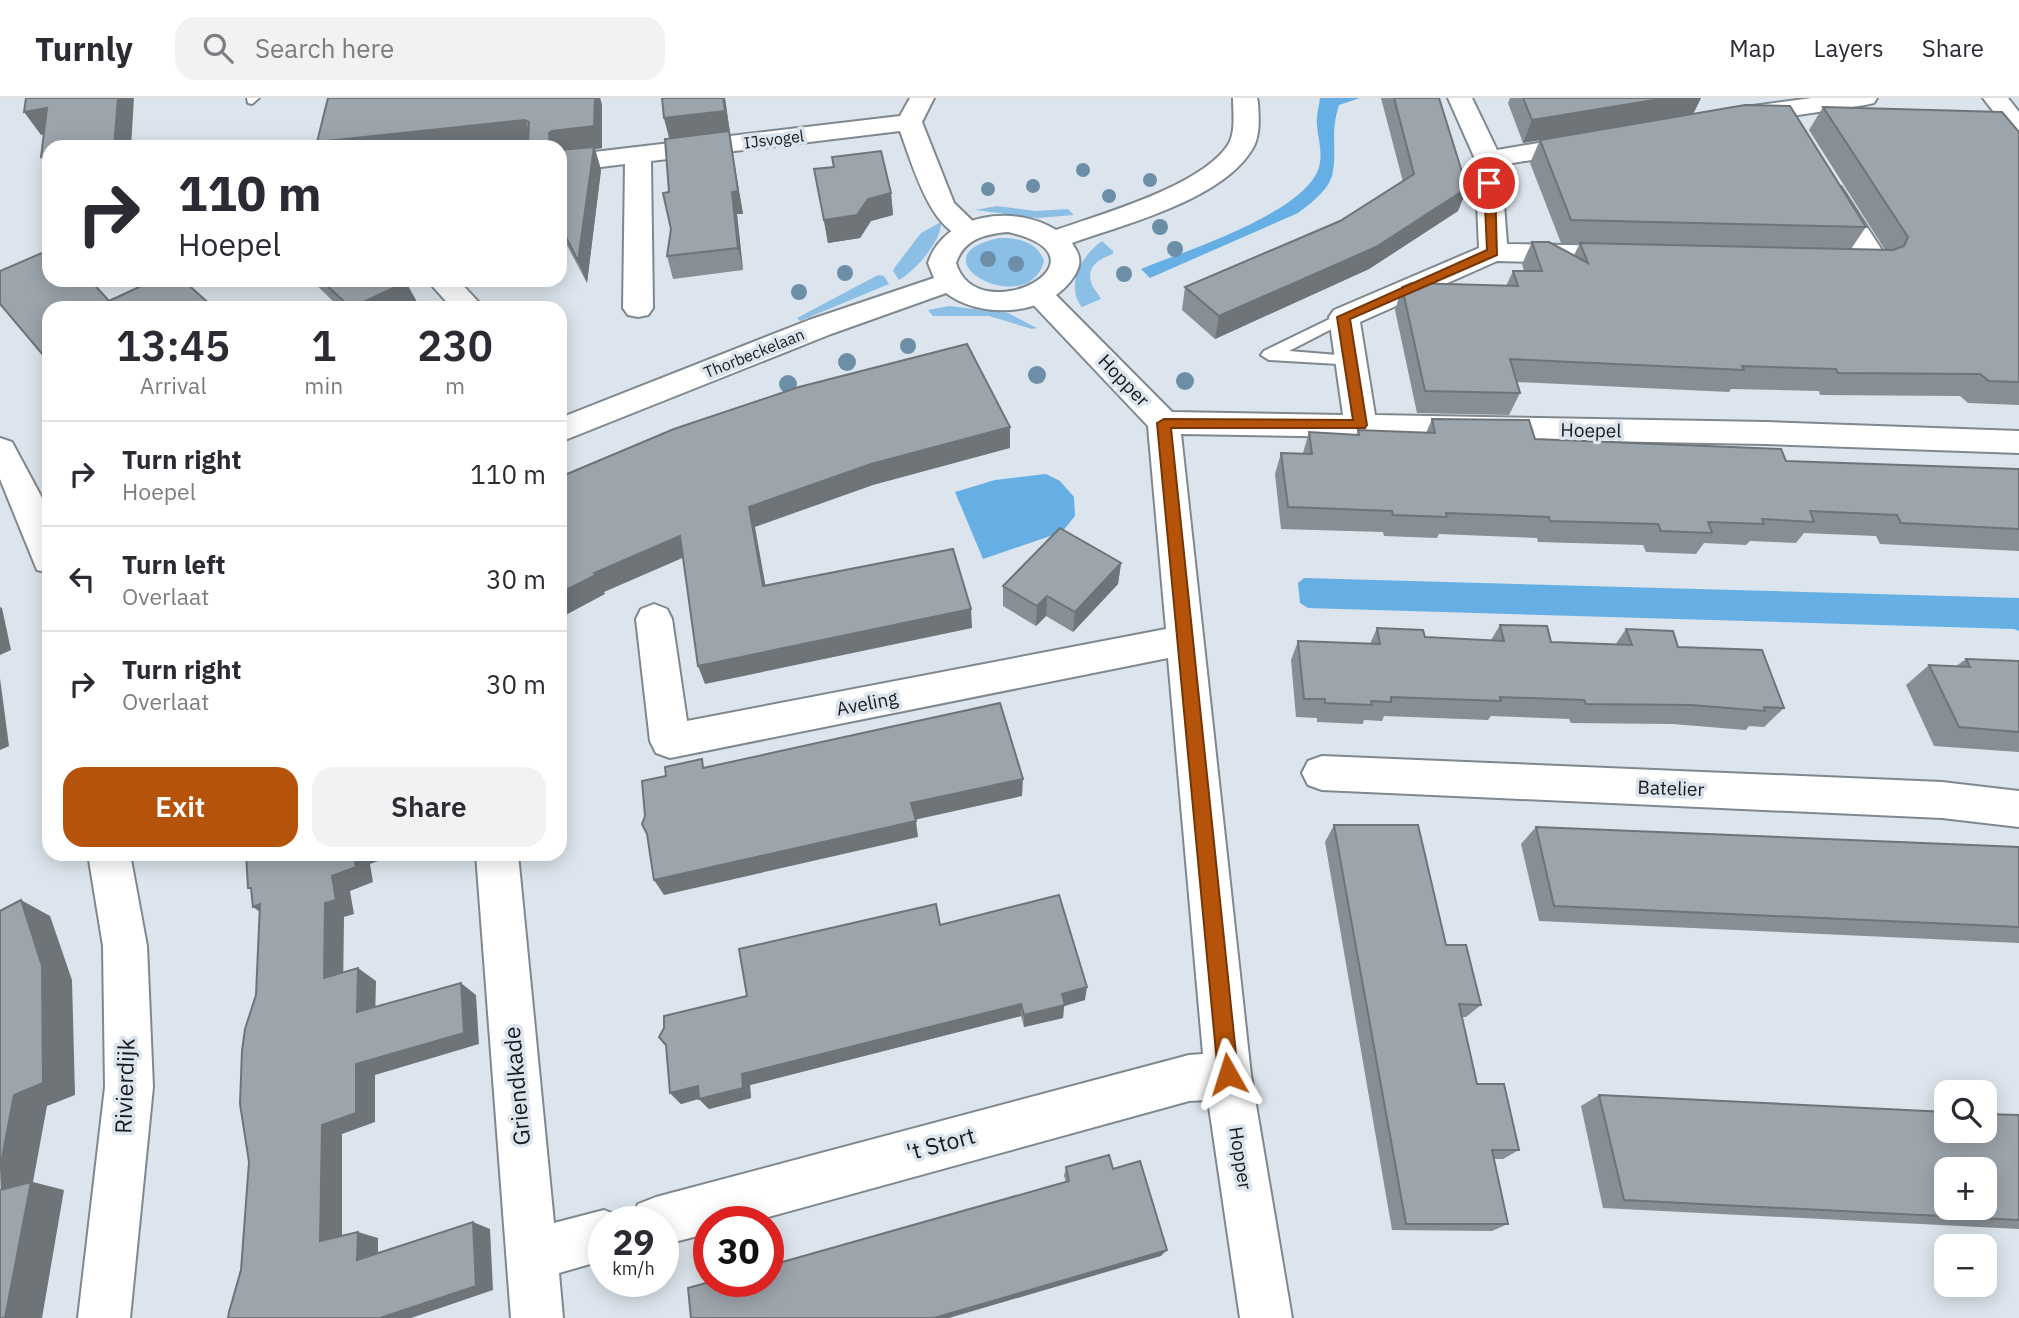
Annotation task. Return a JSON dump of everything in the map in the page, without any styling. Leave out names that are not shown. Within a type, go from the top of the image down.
[{"type":"street","points":[[1055,240],[1170,196],[1212,176],[1243,144],[1245,98]]},
{"type":"street","points":[[1460,98],[1488,159],[1493,252]]},
{"type":"street","points":[[1714,120],[1865,98]]},
{"type":"street","points":[[1995,98],[2019,128]]},
{"type":"street","points":[[1780,109],[1795,132]]},
{"type":"street","name":"IJsvogel","points":[[567,163],[638,156],[916,110],[942,206],[969,231]]},
{"type":"street","points":[[1488,159],[1608,139]]},
{"type":"street","points":[[638,156],[638,308]]},
{"type":"street","points":[[1807,260],[1875,261],[1817,168]]},
{"type":"street","points":[[1008,224],[1034,229],[1055,240],[1065,254],[1066,269],[1057,283],[1039,295],[1016,301],[990,301],[967,294],[950,282],[942,263],[949,245],[969,231],[1008,224]]},
{"type":"street","points":[[1361,425],[1343,317],[1493,252],[1657,256]]},
{"type":"street","name":"Thorbeckelaan","points":[[567,428],[820,327],[950,282]]},
{"type":"street","points":[[447,287],[462,301]]},
{"type":"street","name":"Hopper","points":[[1039,295],[1164,423],[1228,1074],[1266,1318]]},
{"type":"street","name":"Hoepel","points":[[1164,423],[1361,425],[2019,442]]},
{"type":"street","points":[[0,450],[14,472],[42,536]]},
{"type":"street","name":"Aveling","points":[[654,619],[670,741],[1185,640]]},
{"type":"street","name":"Batelier","points":[[1322,773],[1942,800],[2019,809]]},
{"type":"street","name":"Rivierdijk","points":[[104,1318],[128,1087],[125,946],[110,861]]},
{"type":"street","name":"Griendkade","points":[[498,861],[537,1318]]},
{"type":"street","name":"'t Stort","points":[[679,1216],[1189,1078],[1228,1074]]},
{"type":"street","points":[[531,1255],[588,1240]]},
{"type":"lane","points":[[1343,317],[1269,355],[1350,361]]},
{"type":"shaded area","points":[[1320,98],[1360,98],[1339,105],[1335,124],[1333,171],[1329,184],[1320,195],[1298,213],[1150,278],[1141,269],[1213,241],[1268,215],[1292,200],[1309,184],[1320,161],[1317,122]]},
{"type":"shaded area","points":[[997,206],[1036,211],[1068,209],[1074,215],[1038,218],[975,210]]},
{"type":"shaded area","points":[[941,222],[937,238],[926,255],[899,280],[893,271],[895,267],[921,233]]},
{"type":"shaded area","points":[[999,238],[1020,240],[1037,249],[1044,261],[1034,278],[1018,286],[999,286],[982,280],[970,270],[966,258],[974,247]]},
{"type":"shaded area","points":[[1102,241],[1113,254],[1098,261],[1090,273],[1092,285],[1101,299],[1082,307],[1077,298],[1075,280],[1088,254]]},
{"type":"shaded area","points":[[878,275],[884,276],[889,284],[800,321],[797,318]]},
{"type":"shaded area","points":[[949,306],[1008,313],[1037,328],[1032,329],[989,316],[933,316],[928,310]]},
{"type":"shaded area","points":[[1046,474],[1060,481],[1074,497],[1075,516],[1062,532],[983,559],[955,492],[995,480]]},
{"type":"shaded area","points":[[1304,578],[2019,598],[2019,631],[1308,608],[1300,603],[1298,583]]},
{"type":"building","points":[[26,98],[118,98],[115,140],[43,140],[47,108],[24,112]]},
{"type":"building","points":[[328,98],[595,98],[594,126],[552,131],[549,133],[550,140],[528,140],[529,122],[525,120],[318,140]]},
{"type":"building","points":[[662,98],[723,98],[725,111],[664,118]]},
{"type":"building","points":[[1394,98],[1439,98],[1467,188],[1376,247],[1219,316],[1185,287],[1340,221],[1414,174]]},
{"type":"building","points":[[1523,98],[1666,98],[1532,120]]},
{"type":"building","points":[[1745,105],[1790,106],[1866,227],[1571,220],[1540,140]]},
{"type":"building","points":[[1823,107],[2002,112],[2019,132],[2019,382],[1989,381],[1980,374],[1838,373],[1836,369],[1742,366],[1744,370],[1510,359],[1520,393],[1425,391],[1402,287],[1412,283],[1518,286],[1513,271],[1542,271],[1532,242],[1549,242],[1588,263],[1580,243],[1893,250],[1904,246],[1908,237]]},
{"type":"building","points":[[729,131],[738,191],[732,192],[738,248],[667,256],[671,229],[663,193],[669,192],[665,139]]},
{"type":"building","points":[[594,147],[578,261],[567,239],[567,149]]},
{"type":"building","points":[[881,151],[891,193],[868,199],[857,215],[824,220],[814,169],[834,167],[832,157]]},
{"type":"building","points":[[42,253],[42,287],[96,287],[109,301],[42,301],[42,354],[0,304],[0,271]]},
{"type":"building","points":[[139,287],[191,287],[206,301],[109,301]]},
{"type":"building","points":[[328,287],[395,287],[366,301],[344,301]]},
{"type":"building","points":[[967,344],[1010,427],[871,464],[749,507],[763,586],[953,549],[971,609],[698,666],[680,536],[594,573],[596,575],[567,590],[567,474],[674,429],[799,387]]},
{"type":"building","points":[[1432,419],[1529,420],[1535,439],[1781,449],[1786,461],[2019,469],[2019,529],[1901,523],[1897,515],[1810,511],[1814,522],[1762,519],[1764,524],[1708,522],[1712,533],[1661,531],[1658,524],[1550,521],[1549,517],[1446,513],[1447,517],[1393,515],[1392,511],[1288,507],[1281,453],[1312,454],[1309,432],[1359,435],[1358,430],[1435,433]]},
{"type":"building","points":[[1060,528],[1121,563],[1075,612],[1047,596],[1037,606],[1003,586]]},
{"type":"building","points":[[1500,625],[1547,626],[1551,642],[1632,645],[1626,629],[1673,631],[1678,647],[1762,650],[1784,708],[1764,707],[1765,711],[1691,705],[1586,704],[1584,700],[1500,697],[1501,701],[1391,697],[1391,702],[1371,701],[1372,705],[1325,703],[1325,699],[1304,699],[1298,641],[1380,644],[1377,628],[1423,630],[1425,637],[1504,641]]},
{"type":"building","points":[[1966,659],[2019,661],[2019,732],[1959,727],[1929,665],[1970,667]]},
{"type":"building","points":[[1000,703],[1023,779],[911,803],[916,821],[654,880],[647,834],[642,824],[645,816],[642,781],[666,776],[665,767],[702,759],[703,768]]},
{"type":"building","points":[[1334,825],[1418,825],[1446,945],[1466,945],[1481,1005],[1459,1004],[1477,1084],[1504,1084],[1519,1150],[1492,1150],[1508,1224],[1406,1224]]},
{"type":"building","points":[[1536,827],[2019,847],[2019,927],[1554,906]]},
{"type":"building","points":[[246,861],[355,861],[356,867],[332,876],[336,900],[325,903],[324,978],[358,968],[357,1012],[461,983],[464,1033],[356,1064],[356,1113],[322,1125],[320,1241],[358,1232],[357,1260],[473,1222],[476,1286],[380,1318],[228,1318],[241,1270],[249,1162],[240,1104],[242,1051],[245,1029],[256,995],[260,904],[253,907],[251,888],[248,888]]},
{"type":"building","points":[[1059,895],[1087,987],[1062,994],[1065,1005],[1024,1015],[1021,1004],[742,1074],[743,1088],[699,1099],[698,1086],[670,1093],[666,1045],[659,1037],[664,1028],[664,1016],[747,996],[739,949],[936,904],[940,925]]},
{"type":"building","points":[[21,900],[42,966],[43,1083],[14,1095],[0,1168],[0,911]]},
{"type":"building","points":[[1599,1095],[1934,1111],[1934,1143],[1997,1143],[1997,1114],[2019,1115],[2019,1220],[1997,1219],[1997,1157],[1934,1157],[1934,1216],[1624,1200]]},
{"type":"building","points":[[1109,1155],[1113,1169],[1140,1161],[1167,1250],[934,1318],[691,1318],[688,1288],[693,1287],[693,1297],[784,1297],[784,1261],[1069,1181],[1066,1167]]},
{"type":"building","points":[[31,1182],[5,1318],[0,1318],[0,1190]]},
{"type":"route","points":[[1228,1074],[1164,423],[1361,425],[1343,317],[1493,252],[1489,183]]}]
